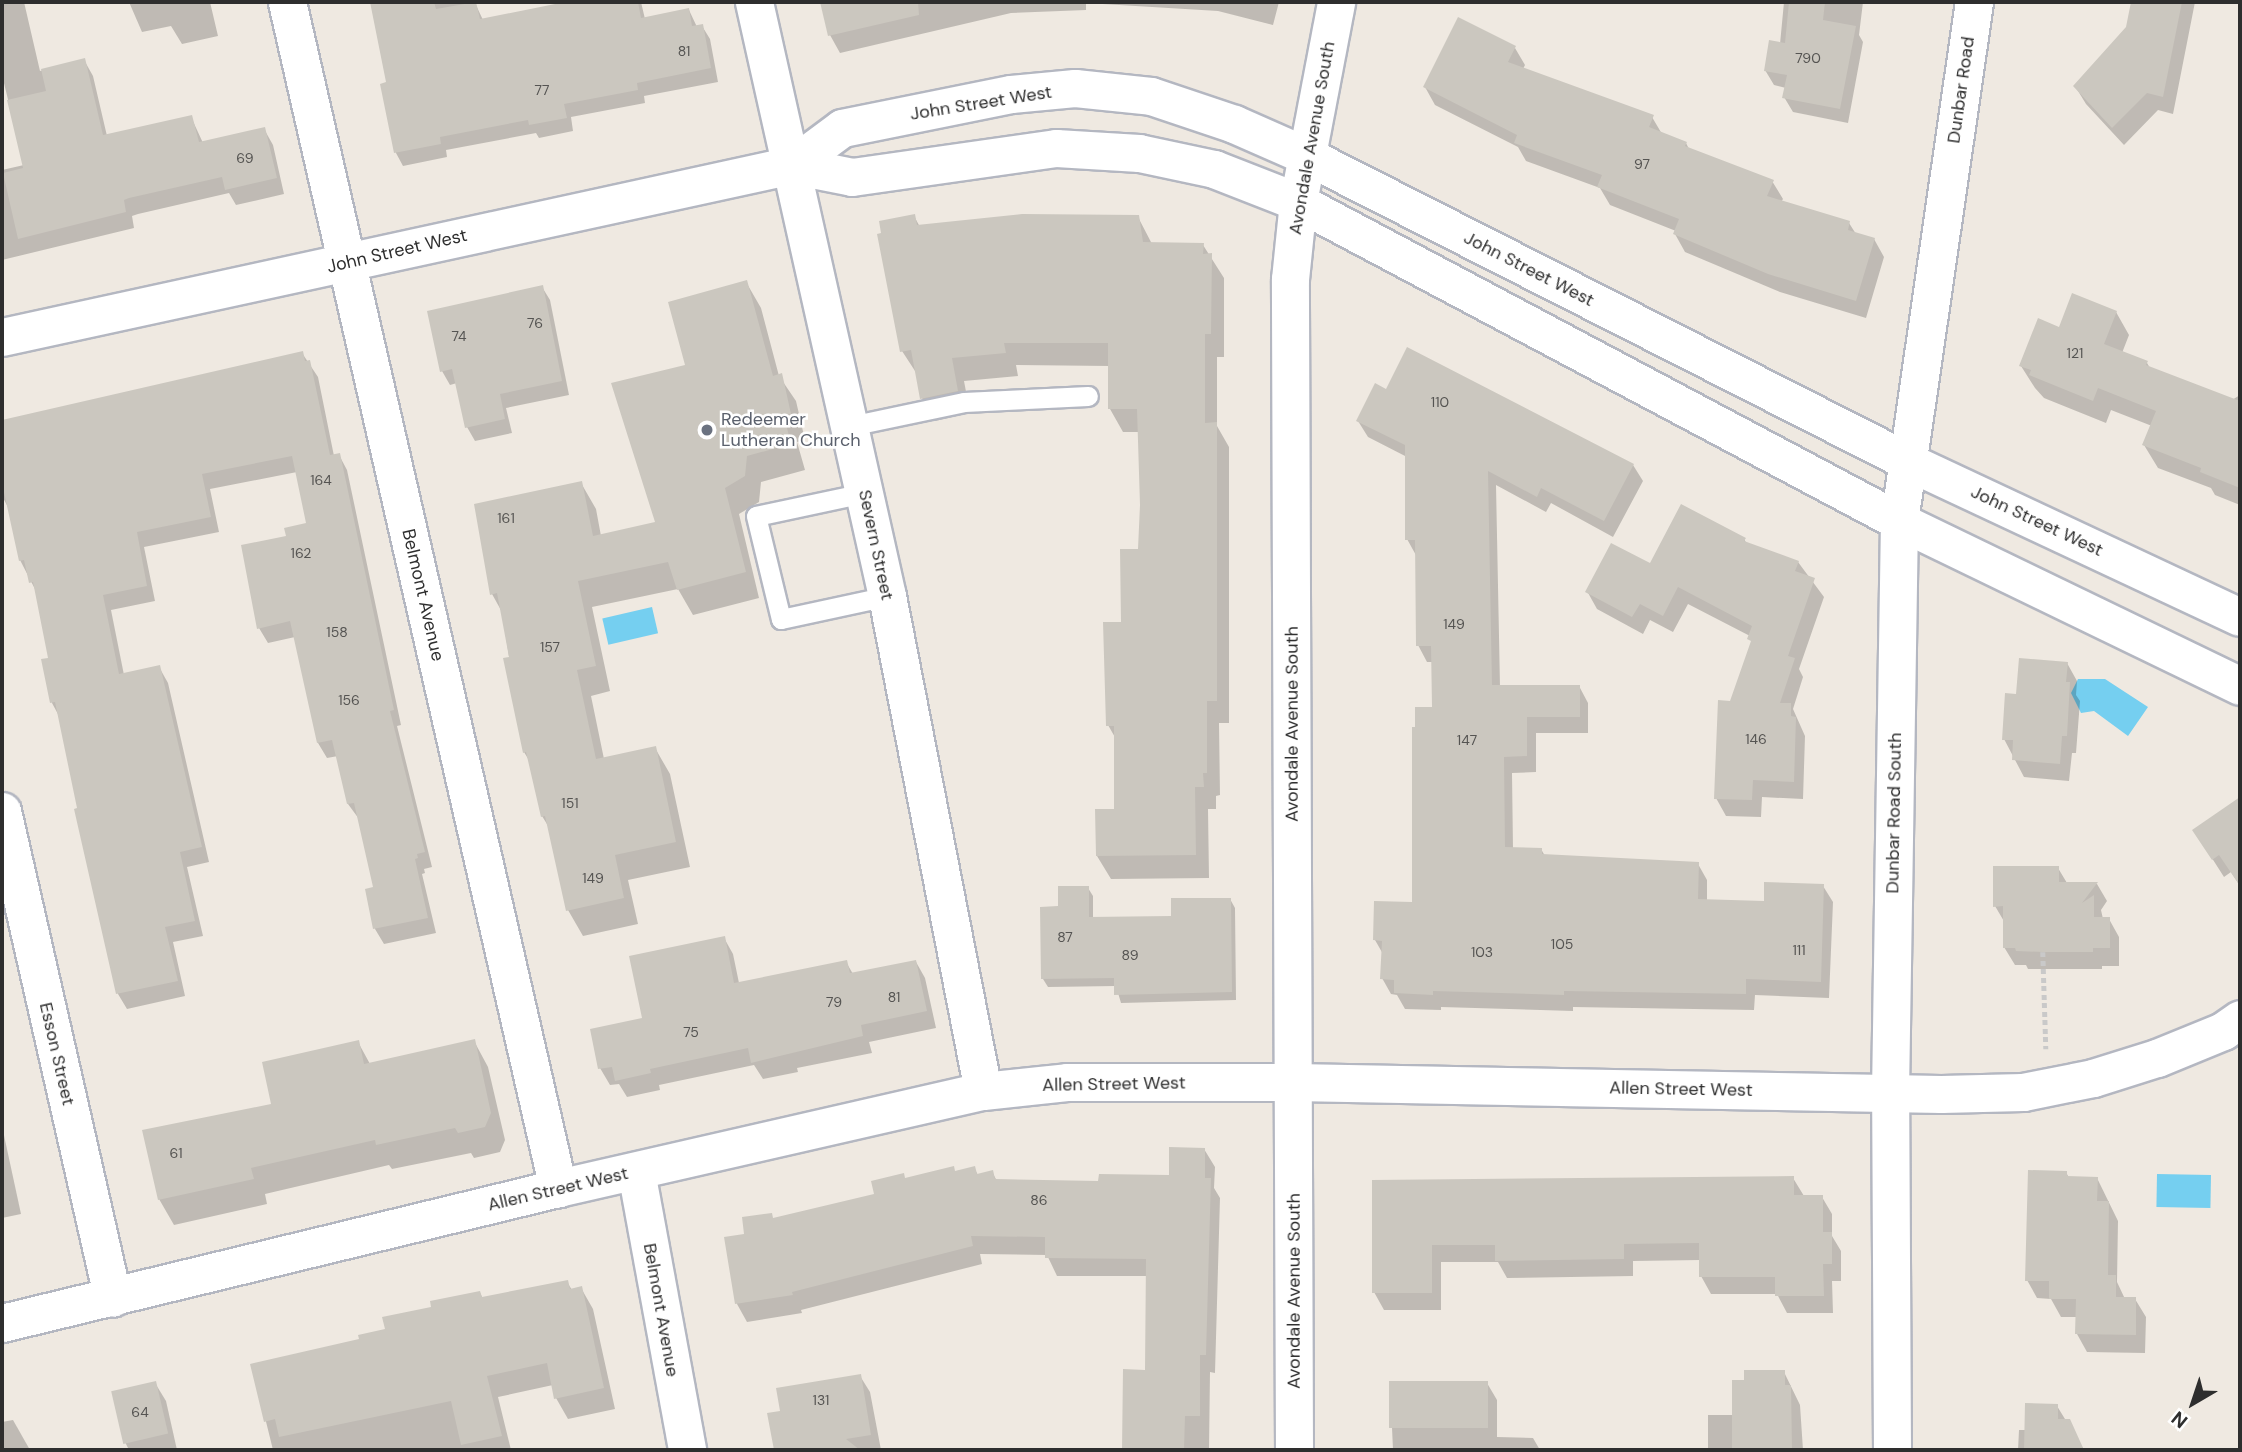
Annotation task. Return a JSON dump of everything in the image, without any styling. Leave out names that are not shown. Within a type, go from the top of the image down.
[{"type":"street","name":"Belmont Avenue","points":[[288,2],[558,1188]]},
{"type":"street","name":"Severn Street","points":[[754,2],[887,596],[983,1091]]},
{"type":"street","name":"Avondale Avenue South","points":[[1294,1450],[1290,279],[1298,202],[1336,2]]},
{"type":"street","name":"Dunbar Road","points":[[1949,178],[1973,2]]},
{"type":"street","name":"John Street West","points":[[792,165],[842,128],[1011,94],[1075,88],[1150,96],[1234,124],[1307,156],[1909,462],[2240,617]]},
{"type":"street","name":"John Street West","points":[[2,338],[792,165],[852,177],[1056,148],[1139,152],[1214,169],[1298,202],[1899,521],[2240,686]]},
{"type":"street","name":"Dunbar Road South","points":[[1892,1450],[1889,1093],[1899,521],[1949,178]]},
{"type":"street","name":"Esson Street","points":[[2,811],[113,1297]]},
{"type":"street","name":"Allen Street West","points":[[2,1323],[558,1188],[983,1091],[1067,1082],[1294,1082],[2009,1093],[2093,1078],[2157,1058],[2223,1031],[2240,1020]]},
{"type":"street","name":"Belmont Avenue","points":[[635,1171],[687,1450]]},
{"type":"lane","points":[[850,426],[964,402],[1088,396]]},
{"type":"lane","points":[[864,493],[756,516],[780,619],[887,596]]},
{"type":"path","points":[[2043,952],[2047,1087]]},
{"type":"water","points":[[652,607],[658,633],[608,645],[602,618]]},
{"type":"water","points":[[2078,679],[2105,679],[2148,707],[2128,736],[2094,711],[2081,713],[2071,693]]},
{"type":"water","points":[[2157,1174],[2211,1175],[2210,1208],[2156,1207]]},
{"type":"building","points":[[370,2],[434,2],[436,9],[476,2],[480,19],[565,2],[638,2],[641,18],[689,8],[692,26],[703,24],[711,68],[637,83],[638,90],[564,104],[567,118],[529,125],[528,120],[440,137],[441,144],[394,153],[380,84],[386,82]]},
{"type":"building","points":[[820,2],[918,2],[919,15],[828,36]]},
{"type":"building","points":[[1789,2],[1825,2],[1823,20],[1856,26],[1840,109],[1782,98],[1787,75],[1764,71],[1769,40],[1785,43]]},
{"type":"building","points":[[2131,2],[2182,2],[2163,97],[2147,93],[2112,128],[2073,86],[2126,27]]},
{"type":"building","points":[[1458,17],[1516,46],[1508,62],[1654,115],[1649,127],[1687,142],[1685,146],[1774,180],[1767,196],[1850,221],[1848,230],[1875,238],[1856,301],[1768,274],[1673,234],[1679,219],[1597,187],[1602,175],[1514,143],[1517,135],[1423,87]]},
{"type":"building","points":[[85,58],[103,135],[192,115],[199,142],[265,127],[277,178],[225,190],[222,177],[129,198],[124,200],[126,212],[18,239],[3,173],[23,168],[7,100],[46,91],[41,69]]},
{"type":"building","points":[[915,214],[917,225],[1022,214],[1139,215],[1143,242],[1204,243],[1203,254],[1212,253],[1211,334],[1205,334],[1205,423],[1217,422],[1217,701],[1207,701],[1207,773],[1203,773],[1204,787],[1195,787],[1196,855],[1096,856],[1095,809],[1114,809],[1114,726],[1106,726],[1103,622],[1121,622],[1120,549],[1138,549],[1140,505],[1137,409],[1108,409],[1108,343],[1004,343],[1006,353],[952,358],[958,391],[920,399],[911,350],[900,352],[877,234],[881,233],[879,221]]},
{"type":"building","points":[[747,280],[773,376],[782,373],[791,414],[784,416],[791,444],[747,456],[745,476],[725,488],[746,572],[677,590],[668,562],[578,581],[596,666],[577,670],[596,759],[656,746],[676,842],[615,855],[624,898],[566,911],[545,816],[541,817],[526,752],[523,753],[503,658],[509,657],[497,593],[490,595],[474,504],[582,481],[593,536],[655,522],[611,383],[685,365],[668,302]]},
{"type":"building","points":[[543,285],[562,381],[500,394],[505,419],[465,428],[452,369],[440,372],[427,311]]},
{"type":"building","points":[[2072,293],[2117,311],[2104,344],[2148,361],[2146,365],[2240,401],[2240,488],[2200,472],[2201,468],[2142,445],[2156,411],[2098,388],[2093,401],[2029,375],[2031,370],[2019,366],[2038,318],[2059,327]]},
{"type":"building","points":[[1407,347],[1634,464],[1604,521],[1541,488],[1537,497],[1488,471],[1492,685],[1580,685],[1580,717],[1527,717],[1527,756],[1504,757],[1505,847],[1542,848],[1542,854],[1699,862],[1698,899],[1764,901],[1764,882],[1824,884],[1821,982],[1746,979],[1746,994],[1564,991],[1564,995],[1433,991],[1433,995],[1394,993],[1394,980],[1380,979],[1382,941],[1373,940],[1374,901],[1412,902],[1412,727],[1415,727],[1415,707],[1432,707],[1431,646],[1416,646],[1415,540],[1405,540],[1405,445],[1356,421],[1375,383],[1386,389]]},
{"type":"building","points":[[303,351],[305,361],[310,360],[330,455],[340,453],[394,710],[390,711],[425,852],[417,854],[418,858],[415,859],[428,918],[373,929],[365,889],[373,887],[354,803],[347,804],[332,740],[317,743],[290,621],[257,629],[241,545],[286,536],[284,528],[306,523],[292,456],[202,474],[211,517],[137,532],[147,586],[103,595],[119,674],[160,665],[202,847],[180,852],[195,921],[165,927],[178,981],[116,994],[74,809],[77,808],[55,702],[50,703],[41,659],[48,658],[33,582],[29,583],[24,560],[19,561],[2,483],[2,420]]},
{"type":"building","points":[[1681,504],[1746,538],[1744,541],[1799,561],[1795,571],[1815,578],[1788,656],[1795,658],[1780,703],[1791,703],[1791,716],[1796,717],[1794,782],[1753,780],[1752,800],[1714,799],[1718,700],[1730,701],[1751,641],[1747,639],[1752,626],[1678,587],[1663,616],[1640,604],[1632,617],[1585,592],[1611,543],[1650,563]]},
{"type":"building","points":[[2019,658],[2068,662],[2066,682],[2070,682],[2067,736],[2062,736],[2060,764],[2012,760],[2013,740],[2002,740],[2005,693],[2016,694]]},
{"type":"building","points":[[2240,797],[2240,886],[2219,855],[2212,860],[2192,830]]},
{"type":"building","points":[[1993,866],[2059,866],[2059,882],[2098,882],[2082,903],[2094,895],[2094,917],[2110,917],[2110,948],[2093,948],[2093,952],[2043,952],[2003,948],[2003,906],[1993,907]]},
{"type":"building","points":[[1058,886],[1089,886],[1089,917],[1171,916],[1171,898],[1231,898],[1232,992],[1114,995],[1114,978],[1041,979],[1040,907],[1058,906]]},
{"type":"building","points":[[725,936],[734,983],[847,960],[850,973],[916,960],[927,1011],[861,1025],[863,1036],[751,1063],[748,1048],[650,1069],[651,1073],[615,1081],[612,1067],[598,1069],[590,1029],[642,1018],[629,956]]},
{"type":"building","points":[[475,1039],[491,1113],[485,1127],[458,1133],[455,1128],[376,1145],[375,1140],[251,1168],[254,1179],[158,1200],[142,1130],[271,1104],[262,1062],[359,1040],[364,1064]]},
{"type":"building","points":[[1169,1147],[1205,1148],[1205,1178],[1211,1178],[1206,1355],[1200,1355],[1200,1416],[1185,1416],[1184,1450],[1122,1450],[1123,1369],[1145,1370],[1146,1259],[1045,1258],[1045,1237],[971,1236],[973,1246],[792,1292],[793,1295],[735,1304],[724,1237],[744,1234],[742,1217],[772,1213],[773,1218],[874,1194],[871,1181],[904,1173],[905,1178],[954,1166],[955,1171],[975,1166],[977,1174],[993,1170],[995,1179],[1098,1181],[1099,1174],[1169,1175]]},
{"type":"building","points":[[2028,1170],[2067,1171],[2067,1176],[2098,1177],[2097,1201],[2109,1201],[2108,1275],[2116,1275],[2116,1297],[2136,1297],[2136,1335],[2075,1334],[2076,1299],[2049,1299],[2049,1281],[2025,1281]]},
{"type":"building","points":[[1794,1176],[1794,1195],[1823,1195],[1823,1232],[1832,1232],[1832,1264],[1823,1264],[1824,1296],[1775,1296],[1775,1277],[1699,1277],[1699,1243],[1624,1244],[1624,1259],[1495,1261],[1495,1245],[1432,1245],[1432,1293],[1372,1293],[1372,1180]]},
{"type":"building","points":[[568,1280],[570,1289],[582,1286],[604,1388],[554,1399],[547,1363],[487,1376],[502,1436],[461,1445],[451,1401],[279,1437],[275,1419],[264,1422],[250,1364],[359,1339],[358,1335],[385,1329],[382,1317],[431,1307],[430,1301],[480,1291],[482,1297]]},
{"type":"building","points":[[1744,1370],[1785,1370],[1785,1385],[1791,1385],[1792,1450],[1732,1450],[1732,1380],[1744,1380]]},
{"type":"building","points":[[861,1374],[871,1435],[846,1439],[860,1450],[774,1450],[767,1413],[780,1411],[776,1388]]},
{"type":"building","points":[[156,1381],[168,1434],[123,1444],[111,1391]]},
{"type":"building","points":[[1389,1381],[1488,1381],[1488,1428],[1389,1428]]},
{"type":"building","points":[[2025,1403],[2058,1404],[2058,1419],[2070,1419],[2084,1450],[2024,1450]]},
{"type":"place","name":"Redeemer Lutheran Church","points":[[707,430]]}]
